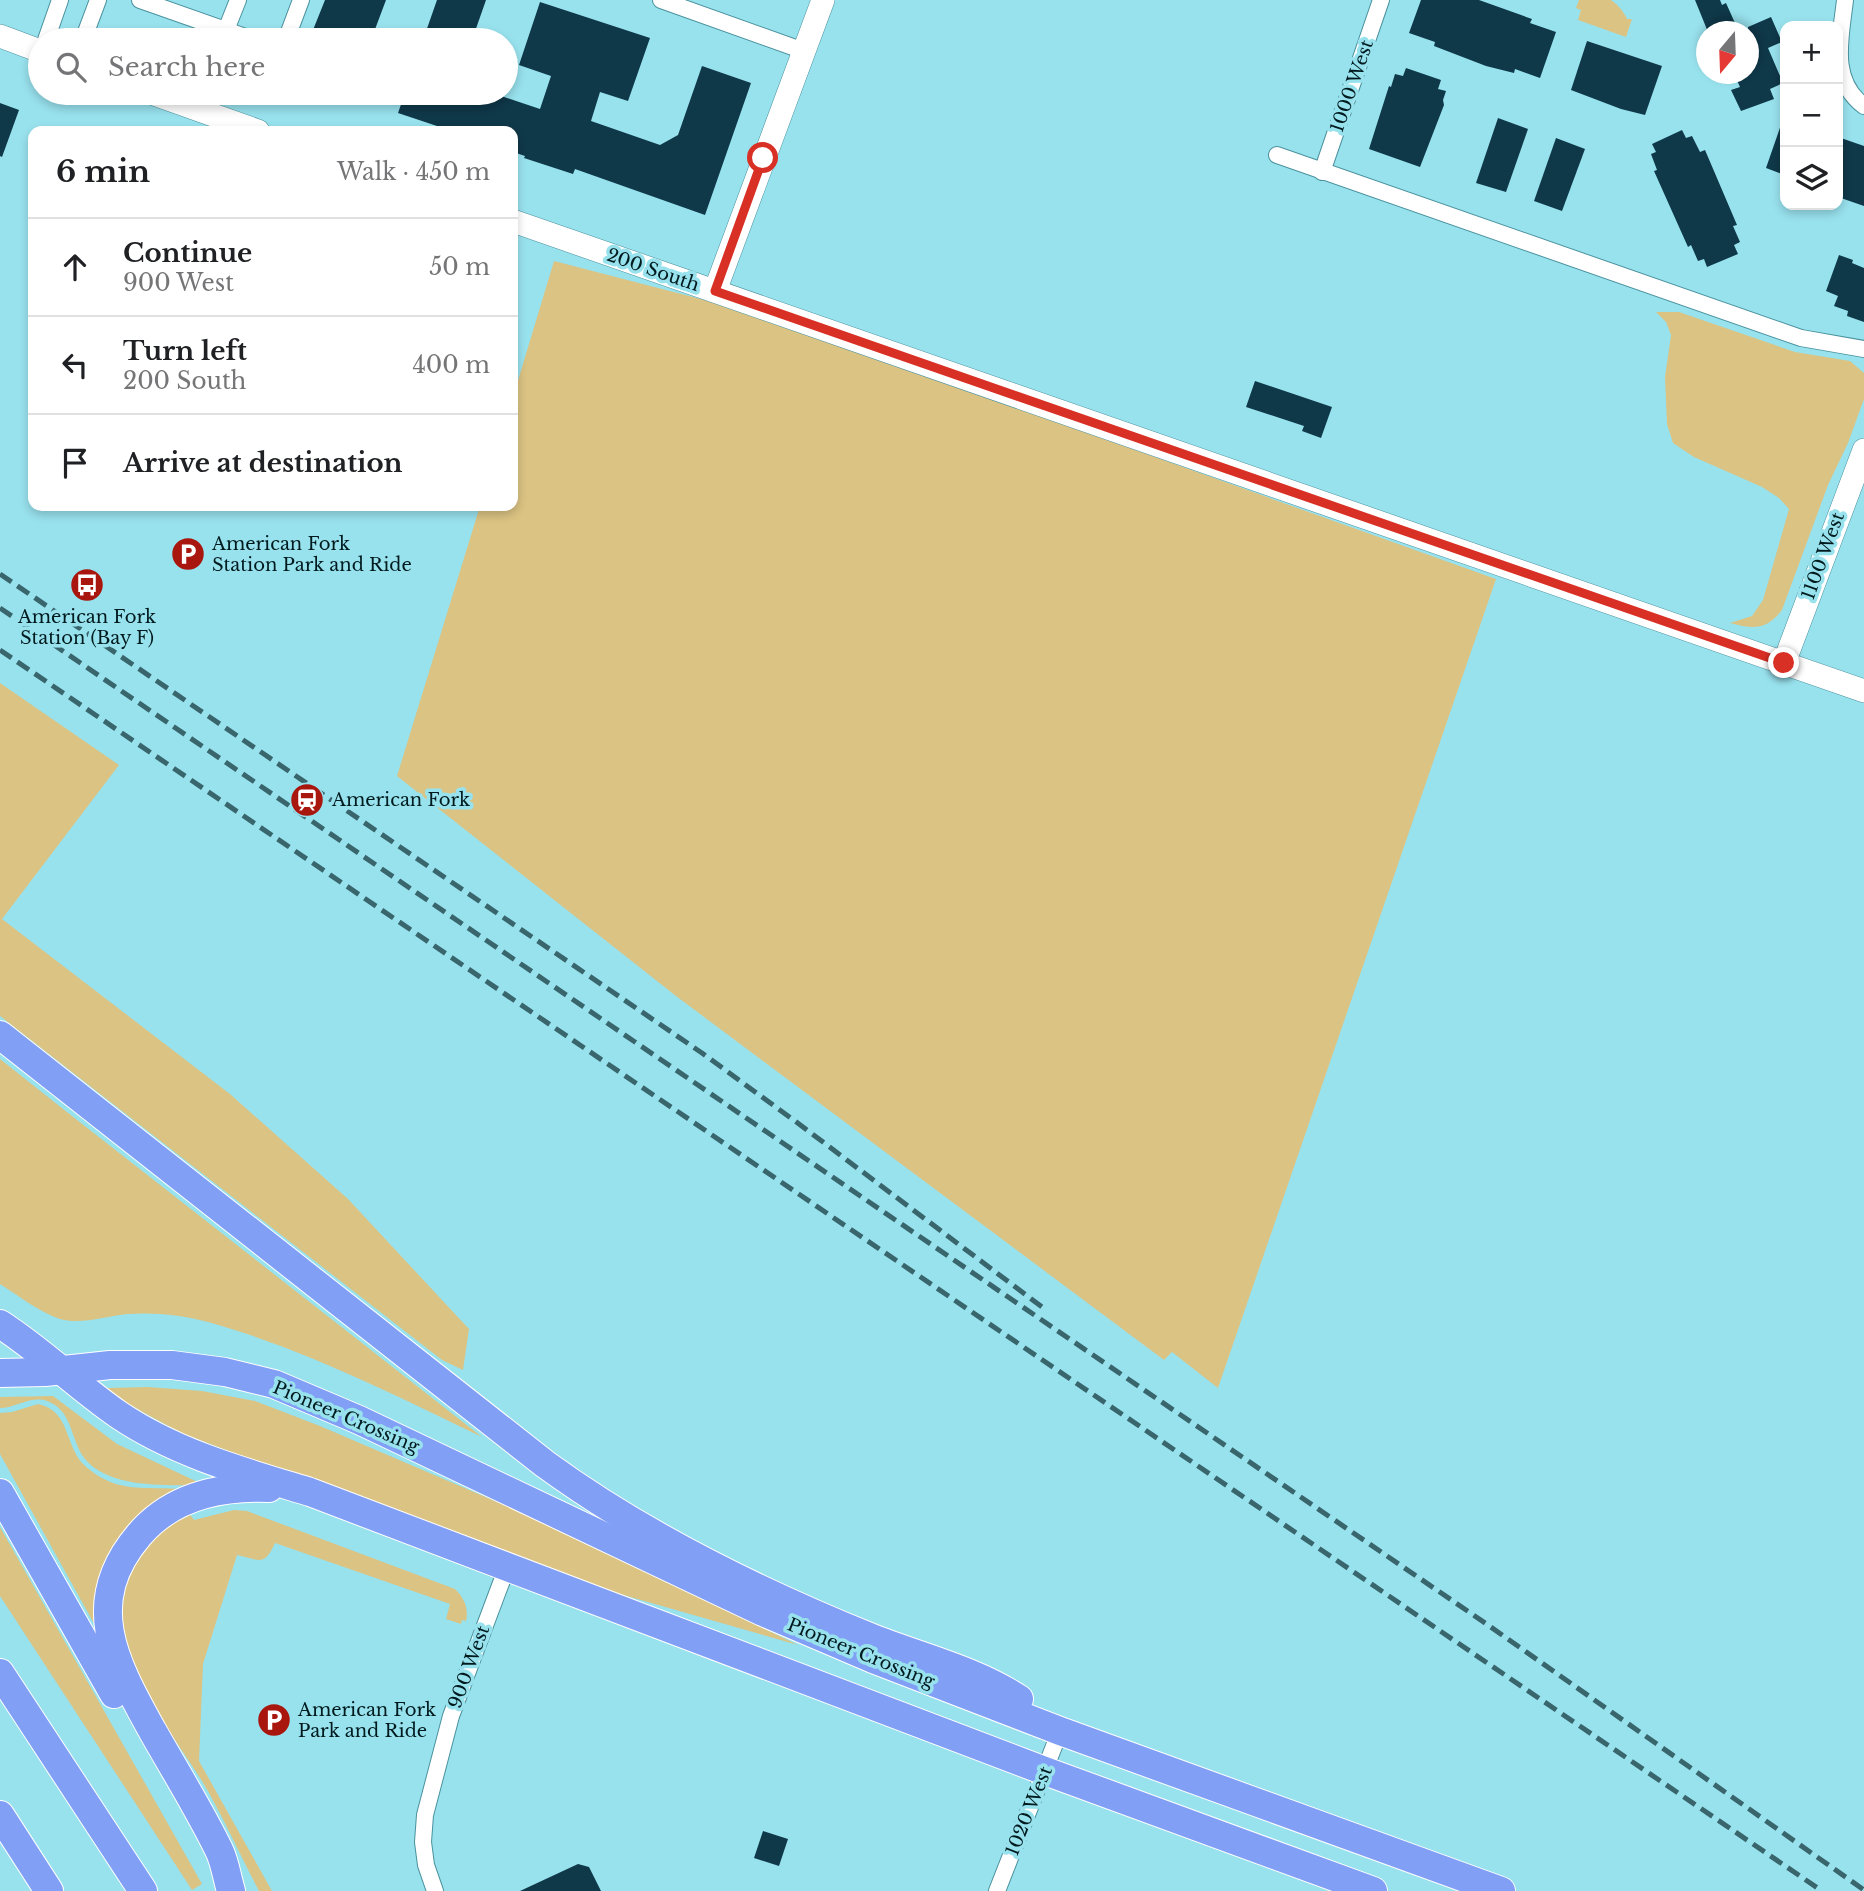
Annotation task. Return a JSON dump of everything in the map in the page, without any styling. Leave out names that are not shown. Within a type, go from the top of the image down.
[{"type":"highway","points":[[0,1035],[581,1490],[658,1537],[773,1594],[872,1638],[996,1686],[1031,1706],[1060,1731]]},
{"type":"highway","points":[[0,1324],[120,1415],[158,1438],[226,1467],[310,1493],[1045,1771],[1373,1891]]},
{"type":"highway","name":"Pioneer Crossing","points":[[0,1373],[60,1371],[110,1365],[172,1365],[242,1375],[302,1394],[763,1612],[873,1659],[1060,1731],[1501,1891]]},
{"type":"highway","points":[[228,1891],[220,1852],[122,1676],[110,1640],[111,1586],[117,1568],[136,1537],[157,1516],[185,1500],[202,1494],[242,1488],[288,1489],[310,1493]]},
{"type":"highway","points":[[0,1493],[228,1891]]},
{"type":"highway","points":[[0,1674],[144,1891]]},
{"type":"highway","points":[[0,1815],[50,1891]]},
{"type":"street","points":[[50,28],[60,0]]},
{"type":"street","points":[[88,28],[98,0]]},
{"type":"street","points":[[140,0],[220,28]]},
{"type":"street","points":[[227,28],[238,0]]},
{"type":"street","points":[[290,28],[301,0]]},
{"type":"street","points":[[661,0],[804,51]]},
{"type":"street","points":[[715,291],[823,0]]},
{"type":"street","name":"1000 West","points":[[1322,172],[1381,0]]},
{"type":"street","points":[[1845,0],[1840,71],[1851,92],[1864,106]]},
{"type":"street","points":[[0,36],[28,46]]},
{"type":"street","points":[[184,105],[244,126]]},
{"type":"street","points":[[1277,155],[1801,338],[1864,349]]},
{"type":"street","name":"200 South","points":[[518,223],[1864,691]]},
{"type":"street","name":"1100 West","points":[[1784,663],[1864,450]]},
{"type":"street","name":"900 West","points":[[435,1891],[426,1865],[423,1842],[425,1815],[451,1716],[507,1567]]},
{"type":"street","name":"1020 West","points":[[997,1891],[1060,1731]]},
{"type":"shaded area","points":[[1579,0],[1614,2],[1627,19],[1632,19],[1626,37],[1578,20],[1581,10],[1576,8]]},
{"type":"shaded area","points":[[554,261],[747,311],[1496,579],[1218,1388],[1172,1352],[1164,1360],[676,996],[397,776],[478,511],[518,511],[518,380]]},
{"type":"shaded area","points":[[1656,312],[1679,312],[1795,352],[1850,361],[1864,373],[1864,399],[1848,443],[1828,485],[1782,610],[1765,625],[1752,627],[1730,623],[1752,616],[1763,600],[1789,509],[1779,498],[1762,487],[1694,457],[1673,443],[1667,424],[1665,377],[1671,335],[1666,322]]},
{"type":"shaded area","points":[[0,683],[119,765],[2,919],[230,1094],[348,1199],[469,1329],[463,1370],[442,1360],[0,1016]]},
{"type":"shaded area","points":[[0,1059],[482,1437],[348,1374],[244,1333],[199,1320],[158,1314],[128,1314],[68,1321],[37,1308],[0,1284]]},
{"type":"shaded area","points":[[148,1387],[202,1391],[255,1401],[320,1426],[553,1526],[798,1645],[564,1578],[181,1433],[126,1403],[106,1388]]},
{"type":"shaded area","points":[[53,1396],[117,1444],[204,1485],[140,1483],[109,1476],[85,1459],[66,1418],[55,1405],[35,1400],[0,1408],[0,1397]]},
{"type":"shaded area","points":[[38,1404],[56,1413],[76,1455],[98,1476],[112,1483],[131,1487],[180,1489],[155,1510],[97,1629],[0,1454],[0,1413]]},
{"type":"shaded area","points":[[234,1510],[247,1511],[455,1589],[467,1612],[466,1621],[462,1620],[461,1624],[446,1619],[450,1604],[275,1543],[264,1559],[256,1560],[237,1555],[203,1664],[199,1761],[272,1891],[259,1891],[210,1794],[143,1690],[124,1647],[125,1589],[138,1559],[148,1546],[173,1523],[189,1513],[194,1520]]},
{"type":"shaded area","points":[[0,1527],[202,1884],[192,1890],[0,1596]]},
{"type":"building","points":[[325,0],[386,0],[376,28],[314,28]]},
{"type":"building","points":[[437,0],[486,0],[476,28],[427,28]]},
{"type":"building","points":[[1421,0],[1479,0],[1532,19],[1530,23],[1556,32],[1540,78],[1515,69],[1514,73],[1486,66],[1434,46],[1435,42],[1409,33]]},
{"type":"building","points":[[1695,0],[1720,0],[1722,5],[1726,3],[1734,21],[1704,21]]},
{"type":"building","points":[[540,2],[650,38],[628,101],[600,92],[591,121],[660,145],[678,135],[702,66],[751,83],[705,215],[575,169],[573,174],[524,158],[525,156],[518,154],[518,126],[437,126],[398,113],[401,105],[518,105],[518,102],[540,109],[551,76],[519,65]]},
{"type":"building","points":[[1771,17],[1780,37],[1780,43],[1768,48],[1780,76],[1780,84],[1770,89],[1774,99],[1741,111],[1731,90],[1740,87],[1739,84],[1759,84],[1759,22]]},
{"type":"building","points":[[1587,41],[1662,66],[1645,115],[1571,90]]},
{"type":"building","points":[[1406,68],[1441,80],[1438,89],[1446,91],[1444,105],[1420,167],[1369,149],[1389,86],[1391,87],[1395,74],[1403,76]]},
{"type":"building","points":[[0,103],[19,110],[2,157],[0,156]]},
{"type":"building","points":[[1498,118],[1528,129],[1506,192],[1476,183]]},
{"type":"building","points":[[1780,128],[1780,173],[1766,168]]},
{"type":"building","points":[[1682,130],[1686,138],[1692,136],[1700,152],[1705,150],[1737,225],[1733,226],[1740,242],[1734,245],[1738,254],[1707,267],[1704,259],[1698,261],[1691,245],[1688,247],[1654,171],[1657,170],[1651,154],[1656,152],[1652,144]]},
{"type":"building","points":[[1556,138],[1585,149],[1562,211],[1534,201]]},
{"type":"building","points":[[1843,139],[1864,146],[1864,206],[1843,199]]},
{"type":"building","points":[[1839,255],[1864,268],[1864,322],[1847,316],[1848,311],[1834,306],[1838,296],[1826,291]]},
{"type":"building","points":[[1255,381],[1332,407],[1321,438],[1302,431],[1304,426],[1246,407]]},
{"type":"building","points":[[763,1831],[788,1839],[779,1866],[754,1858]]},
{"type":"building","points":[[578,1864],[589,1867],[601,1891],[520,1891]]},
{"type":"railway","points":[[0,574],[702,1053],[1046,1310]]},
{"type":"railway","points":[[0,608],[1488,1625],[1864,1890]]},
{"type":"railway","points":[[0,650],[1822,1891]]},
{"type":"place","name":"American Fork Station Park and Ride","points":[[188,554]]},
{"type":"place","name":"American Fork Station (Bay F)","points":[[87,585]]},
{"type":"place","name":"American Fork","points":[[307,800]]},
{"type":"place","name":"American Fork Park and Ride","points":[[274,1720]]},
{"type":"route","points":[[763,158],[715,291],[1784,663]]}]
